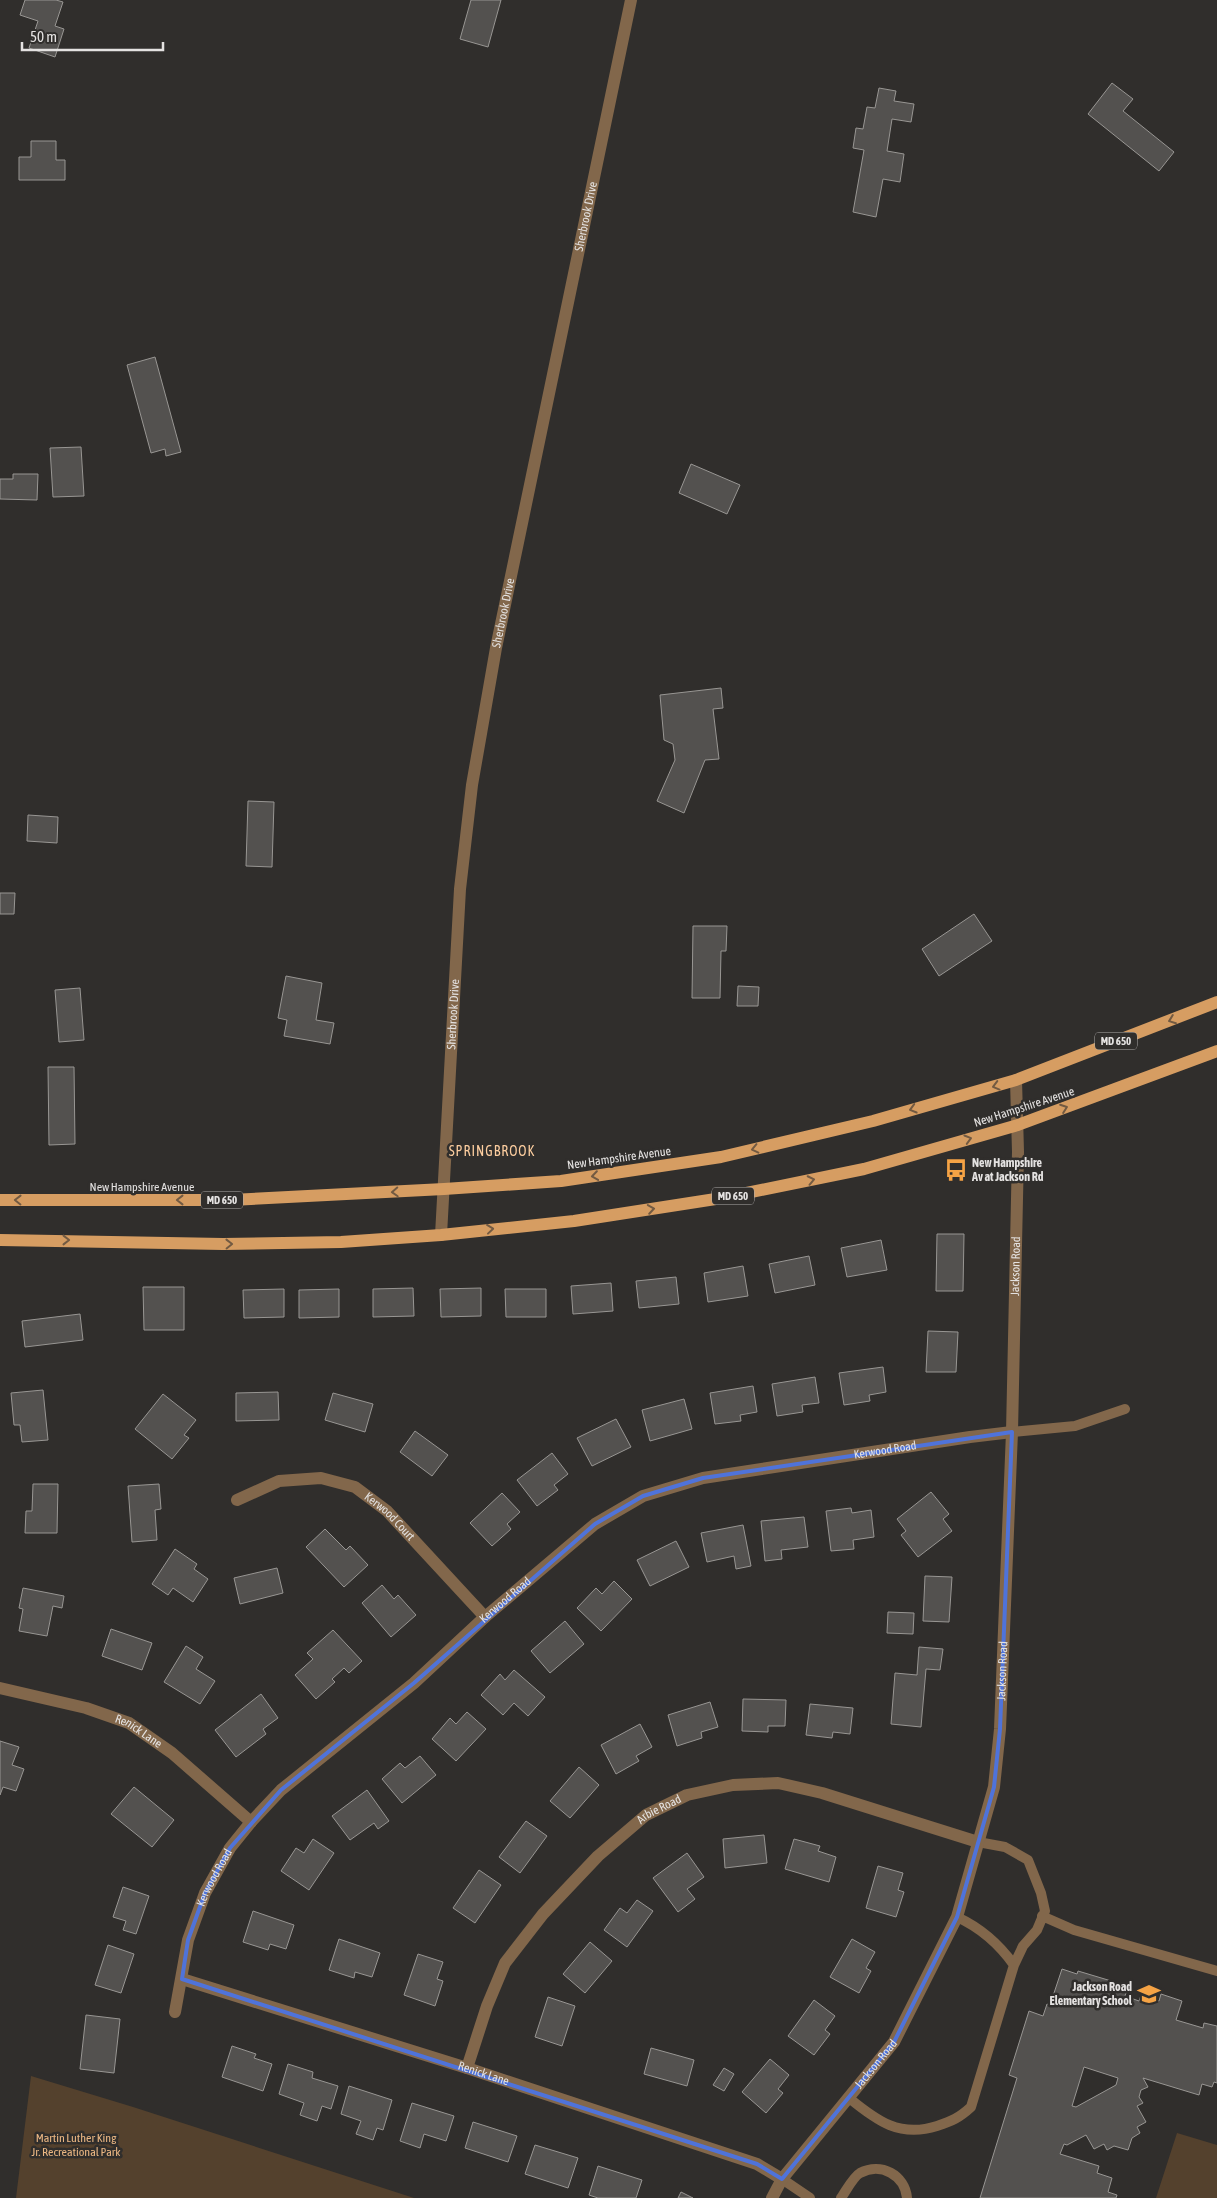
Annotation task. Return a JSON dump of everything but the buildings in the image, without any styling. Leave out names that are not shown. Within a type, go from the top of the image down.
[{"type":"main road","name":"New Hampshire Avenue","points":[[0,1200],[231,1200],[444,1189],[560,1181],[721,1157],[872,1120],[1016,1080],[1217,1002]]},
{"type":"main road","name":"New Hampshire Avenue","points":[[0,1240],[223,1244],[341,1242],[441,1235],[574,1221],[722,1198],[864,1170],[1018,1125],[1217,1051]]},
{"type":"street","name":"Sherbrook Drive","points":[[441,1235],[460,890],[472,785],[496,648],[631,0]]},
{"type":"street","name":"Jackson Road","points":[[772,2198],[782,2180],[894,2042],[957,1917],[994,1787],[1000,1729],[1012,1432],[1018,1125],[1016,1080]]},
{"type":"street","name":"Kerwood Road","points":[[175,2012],[188,1940],[205,1893],[230,1848],[251,1822],[281,1790],[414,1684],[485,1618],[595,1524],[643,1496],[703,1478],[1012,1432]]},
{"type":"street","name":"Kerwood Court","points":[[237,1500],[279,1481],[322,1478],[355,1487],[387,1510],[485,1618]]},
{"type":"street","name":"Renick Lane","points":[[0,1688],[86,1708],[129,1723],[172,1753],[251,1822]]},
{"type":"street","name":"Arbie Road","points":[[467,2068],[487,2006],[505,1963],[543,1914],[598,1856],[646,1815],[687,1795],[733,1785],[778,1783],[822,1793],[978,1842]]},
{"type":"street","name":"Renick Lane","points":[[182,1978],[467,2068],[758,2164],[782,2180]]},
{"type":"lane","points":[[1012,1432],[1075,1426],[1125,1409]]},
{"type":"lane","points":[[849,2098],[882,2122],[900,2130],[921,2131],[959,2118],[971,2107],[1014,1965],[1022,1946],[1037,1930],[1045,1911],[1041,1893],[1028,1860],[1005,1847],[978,1842]]},
{"type":"lane","points":[[1042,1916],[1074,1930],[1217,1972]]},
{"type":"lane","points":[[957,1917],[982,1931],[1002,1947],[1014,1965]]},
{"type":"lane","points":[[841,2198],[858,2174],[875,2168],[895,2175],[906,2188],[907,2198]]},
{"type":"lane","points":[[782,2180],[810,2198]]},
{"type":"highlighted area","points":[[1012,1432],[1000,1729],[994,1787],[957,1917],[894,2042],[782,2179],[757,2164],[182,1979],[188,1940],[205,1893],[230,1848],[281,1790],[414,1683],[595,1524],[643,1496],[703,1478]]},
{"type":"green space","name":"Martin Luther King Jr. Recreational Park","points":[[31,2076],[133,2107],[414,2198],[16,2198]]},
{"type":"green space","points":[[1177,2133],[1217,2145],[1217,2198],[1156,2198]]},
{"type":"place","name":"New Hampshire Av at Jackson Rd","points":[[956,1170]]},
{"type":"place","name":"Jackson Road Elementary School","points":[[1149,1994]]},
{"type":"district","name":"SPRINGBROOK","points":[[492,1151]]}]
